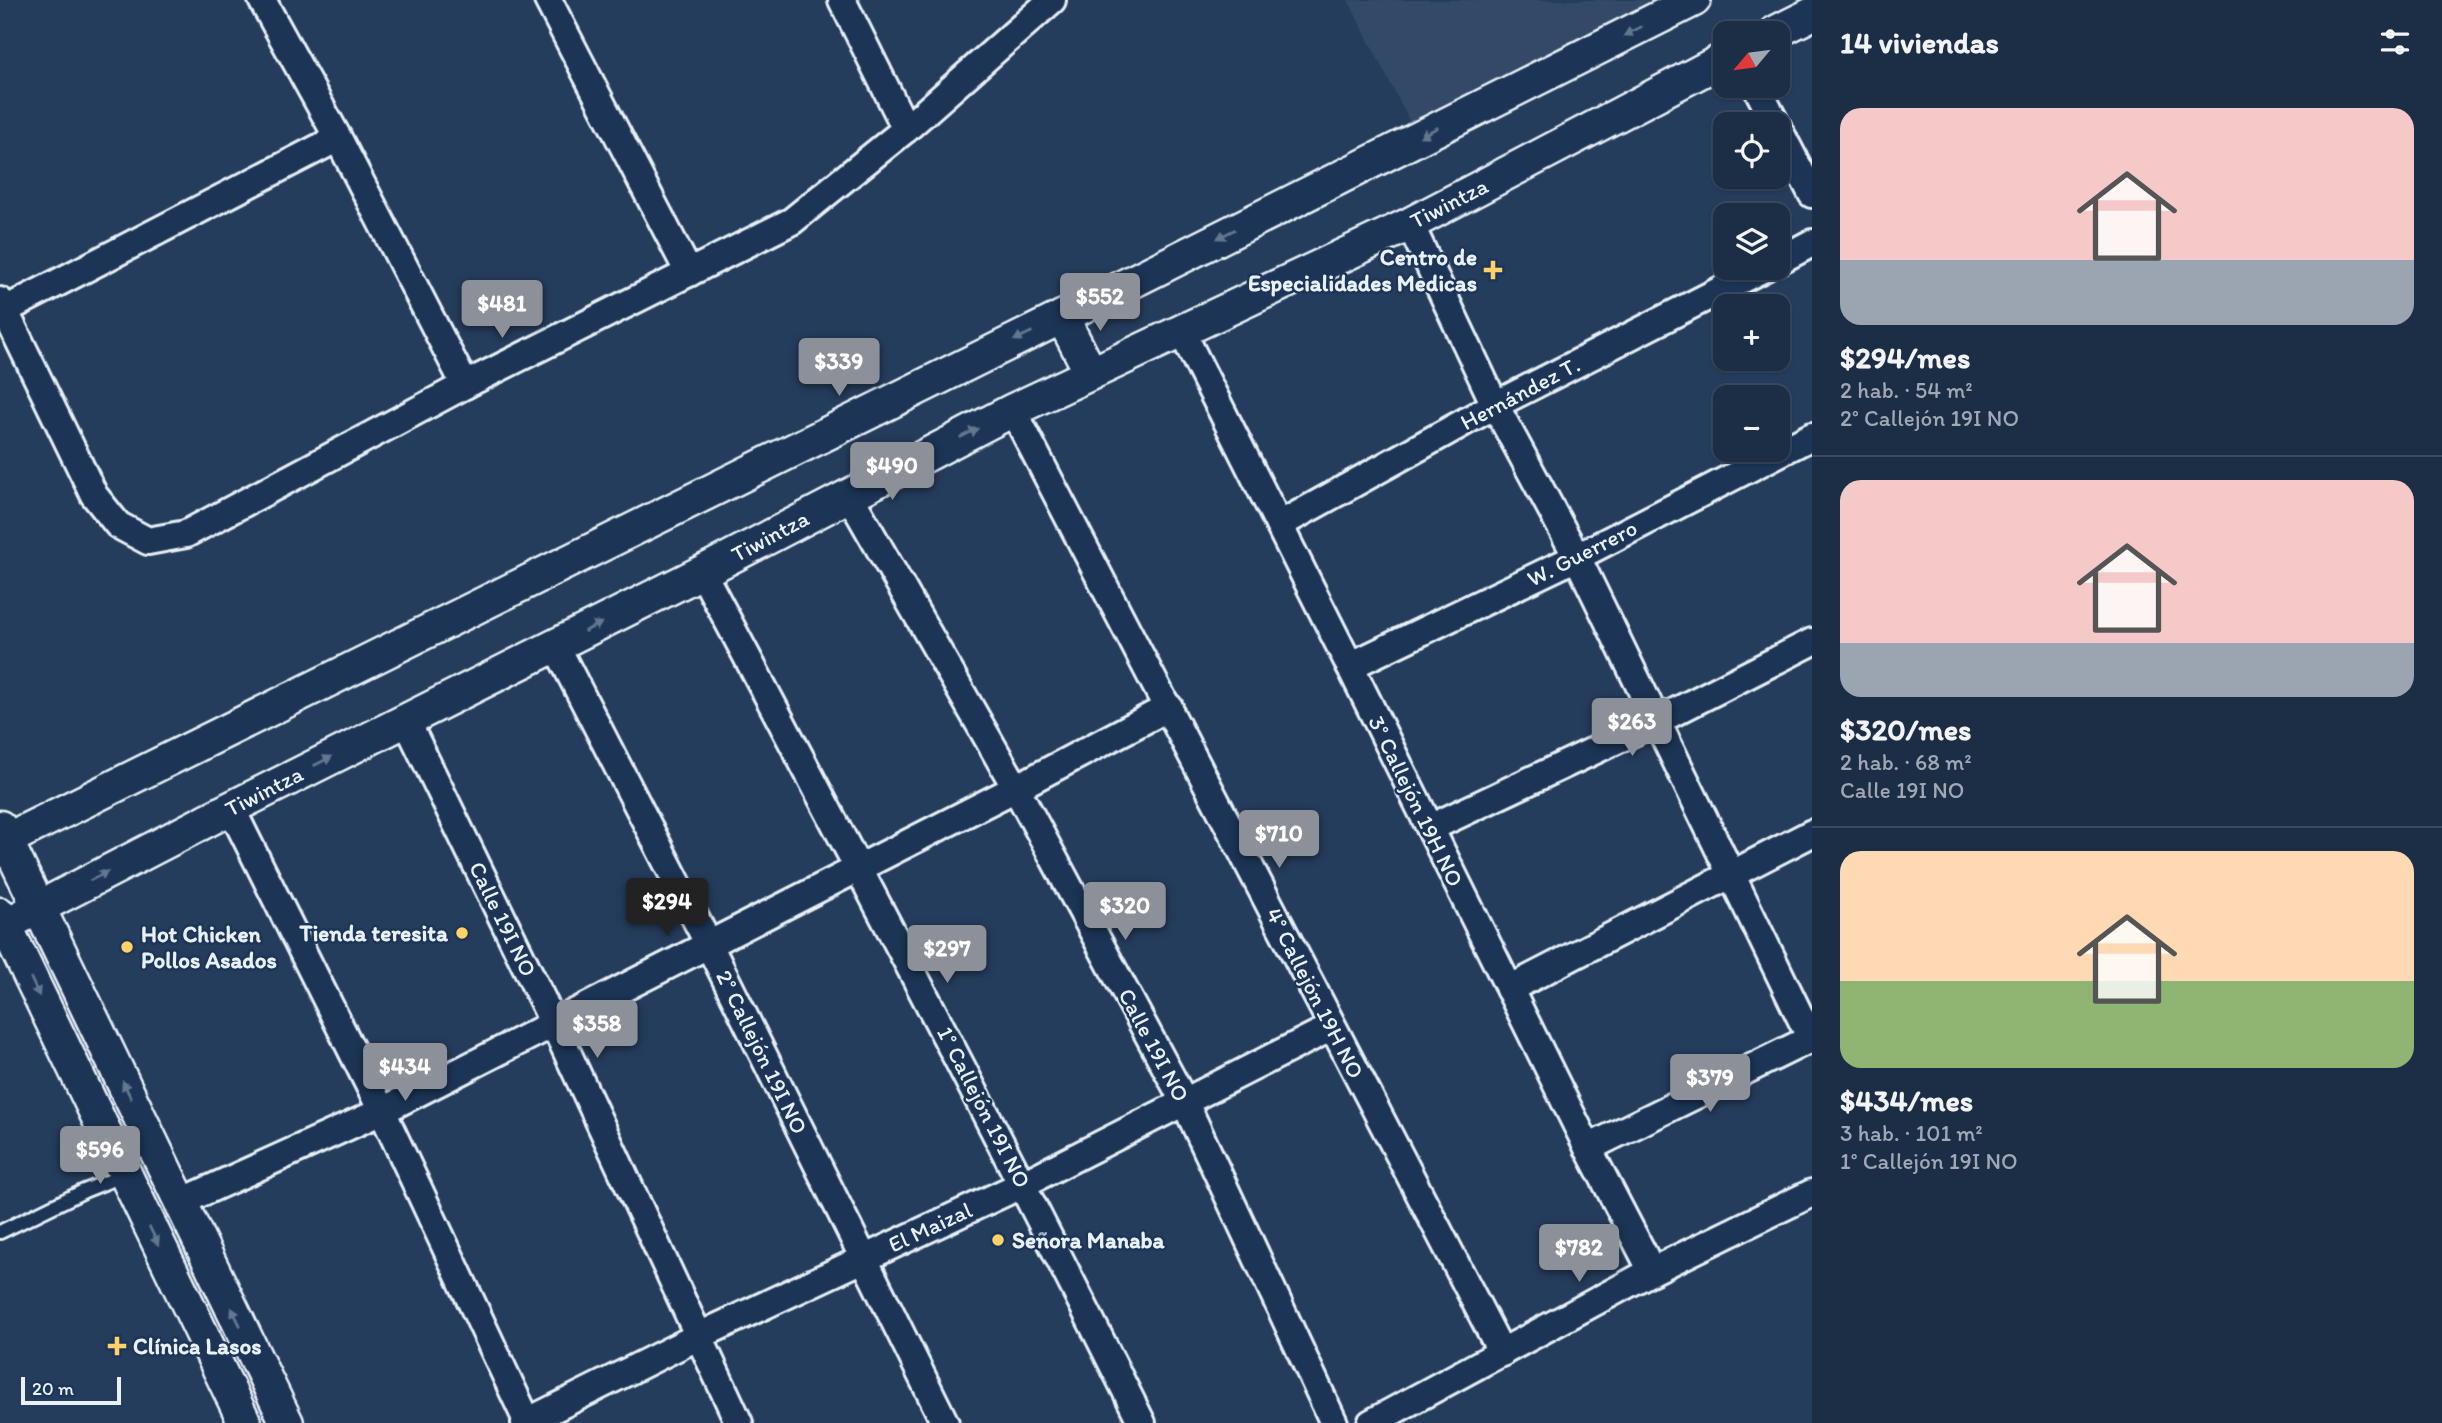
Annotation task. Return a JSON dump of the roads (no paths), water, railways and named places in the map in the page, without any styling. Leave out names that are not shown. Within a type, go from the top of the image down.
[{"type":"street","points":[[262,0],[338,138],[466,385]]},
{"type":"street","points":[[548,0],[690,273]]},
{"type":"street","points":[[842,0],[906,129]]},
{"type":"street","points":[[338,138],[3,306],[94,495],[118,526],[148,541],[186,534],[466,385],[792,221],[906,129],[1052,0]]},
{"type":"street","points":[[287,1423],[39,908],[2,837],[1062,317],[1694,0]]},
{"type":"street","points":[[1790,25],[1812,14]]},
{"type":"street","name":"Tiwintza","points":[[3,920],[39,908],[231,808],[702,572],[1013,410],[1410,224],[1713,65]]},
{"type":"street","points":[[1790,151],[1812,194]]},
{"type":"street","points":[[1410,224],[1495,405],[1577,557],[1811,1039],[1588,1148]]},
{"type":"street","points":[[1790,255],[1812,243]]},
{"type":"street","name":"Hernández T.","points":[[1279,525],[1495,405],[1740,280]]},
{"type":"street","points":[[1062,317],[1091,373]]},
{"type":"street","name":"3° Callejón 19H NO","points":[[1181,330],[1588,1148],[1652,1271]]},
{"type":"street","name":"4° Callejón 19H NO","points":[[1013,410],[1502,1353]]},
{"type":"street","name":"W. Guerrero","points":[[1350,666],[1577,557],[1812,436]]},
{"type":"street","name":"Calle 19I NO","points":[[849,495],[1016,788],[1185,1103],[1334,1423]]},
{"type":"street","name":"1° Callejón 19I NO","points":[[702,572],[860,868],[1023,1184],[1142,1423]]},
{"type":"street","points":[[1430,828],[1657,721],[1812,642]]},
{"type":"street","name":"2° Callejón 19I NO","points":[[556,646],[708,943],[945,1423]]},
{"type":"street","points":[[181,1202],[382,1111],[1016,788],[1169,707]]},
{"type":"street","name":"Calle 19I NO","points":[[406,720],[554,1022],[739,1423]]},
{"type":"street","points":[[231,808],[382,1111],[527,1423]]},
{"type":"street","points":[[1509,989],[1812,833]]},
{"type":"street","points":[[3,920],[245,1423]]},
{"type":"street","name":"El Maizal","points":[[527,1423],[699,1336],[1023,1184],[1332,1027]]},
{"type":"street","points":[[1371,1423],[1652,1271],[1812,1193]]},
{"type":"lane","points":[[0,1232],[84,1191],[124,1175]]},
{"type":"place","name":"Centro de Especialidades Medicas","points":[[1493,270]]},
{"type":"place","name":"Tienda teresita","points":[[462,933]]},
{"type":"place","name":"Hot Chicken Pollos Asados","points":[[127,947]]},
{"type":"place","name":"Señora Manaba","points":[[998,1240]]},
{"type":"place","name":"Clínica Lasos","points":[[117,1346]]}]
